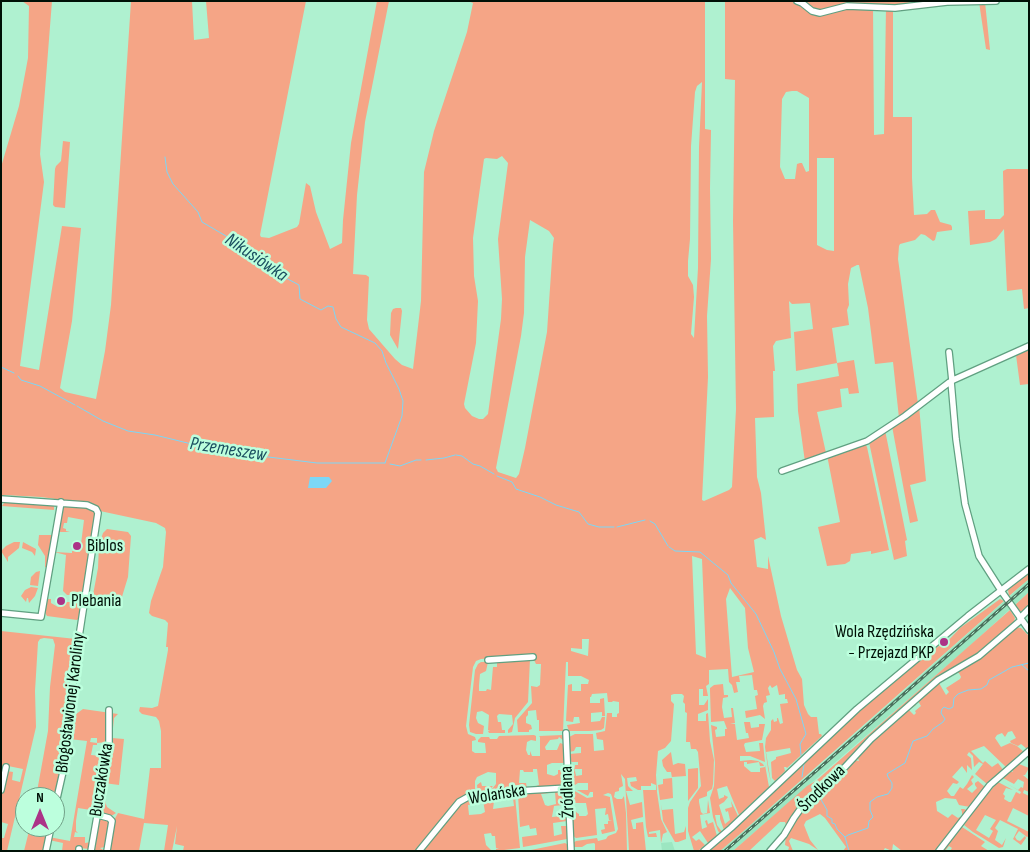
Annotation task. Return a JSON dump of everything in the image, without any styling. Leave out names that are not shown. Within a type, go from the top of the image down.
[{"type":"street","points":[[797,1],[812,11],[820,13],[847,6],[898,8],[947,2],[996,1]]},
{"type":"street","points":[[782,471],[867,441],[952,381],[1029,346]]},
{"type":"street","points":[[949,352],[957,450],[965,504],[979,556],[1000,590],[1029,630]]},
{"type":"street","points":[[1,499],[61,502],[41,617],[1,613]]},
{"type":"street","name":"Błogosławionej Karoliny","points":[[60,787],[65,763],[75,663],[98,517],[98,511],[87,505],[61,502]]},
{"type":"street","points":[[704,851],[864,703],[1000,590],[1029,569]]},
{"type":"street","name":"Środkowa","points":[[770,851],[784,835],[801,808],[910,704],[938,680],[979,656],[1029,609]]},
{"type":"street","points":[[488,660],[533,657]]},
{"type":"street","name":"Buczakówka","points":[[91,851],[110,738],[109,710]]},
{"type":"street","name":"Źródlana","points":[[566,733],[571,851]]},
{"type":"street","points":[[939,851],[990,785],[1029,751]]},
{"type":"street","points":[[1,790],[6,768]]},
{"type":"street","name":"Wolańska","points":[[419,851],[459,802],[468,797],[517,791],[568,788]]},
{"type":"street","points":[[98,815],[112,821],[107,851]]},
{"type":"street","points":[[46,851],[49,837]]},
{"type":"shaded area","points":[[22,1],[52,1],[40,154],[44,182],[20,366],[39,370],[62,226],[81,228],[72,321],[60,388],[65,392],[96,399],[111,305],[131,1],[192,1],[194,40],[209,38],[206,1],[306,1],[260,235],[261,237],[269,238],[297,227],[306,183],[310,186],[316,212],[330,249],[342,243],[351,143],[377,1],[389,1],[365,122],[357,195],[353,274],[369,277],[367,320],[369,329],[395,359],[402,365],[413,369],[421,301],[424,172],[434,131],[467,32],[473,3],[468,1],[705,1],[705,129],[711,130],[711,259],[707,316],[708,377],[702,500],[704,501],[732,487],[736,409],[733,221],[735,80],[725,79],[725,1],[793,1],[800,3],[813,12],[873,7],[874,135],[884,134],[886,8],[893,9],[893,117],[912,117],[914,215],[927,214],[931,210],[935,210],[940,222],[952,227],[952,230],[937,232],[933,241],[921,234],[915,240],[900,244],[899,246],[898,259],[918,404],[899,418],[893,362],[875,364],[868,308],[859,265],[851,268],[848,284],[849,305],[847,310],[849,325],[832,328],[837,363],[796,371],[794,332],[813,329],[810,303],[792,304],[789,301],[791,338],[776,341],[773,346],[775,371],[773,371],[774,417],[755,418],[757,477],[761,493],[766,540],[761,537],[754,540],[757,567],[768,569],[768,556],[781,616],[797,670],[802,679],[804,705],[811,717],[817,717],[819,734],[822,736],[787,768],[784,767],[785,771],[775,781],[772,778],[771,762],[776,757],[791,753],[790,748],[766,752],[771,783],[765,747],[766,738],[771,730],[771,721],[773,719],[774,722],[778,718],[780,724],[783,723],[780,704],[788,703],[787,699],[785,699],[785,694],[779,695],[777,685],[772,688],[770,685],[768,688],[770,695],[766,696],[767,702],[763,706],[765,719],[760,715],[746,718],[745,711],[757,709],[755,696],[758,695],[757,690],[754,690],[752,675],[739,676],[740,682],[736,682],[738,692],[734,693],[729,682],[728,669],[709,670],[709,684],[706,686],[708,696],[703,696],[703,689],[699,689],[699,705],[704,705],[708,699],[708,710],[698,714],[698,721],[706,721],[706,714],[708,713],[710,741],[714,760],[713,784],[712,789],[707,792],[707,796],[699,799],[699,802],[703,814],[707,813],[708,800],[710,813],[700,815],[702,829],[707,827],[705,821],[707,820],[708,824],[713,822],[717,836],[708,843],[700,831],[692,837],[696,841],[699,839],[705,845],[698,851],[694,851],[688,831],[688,808],[701,786],[698,752],[696,749],[691,749],[690,742],[686,742],[687,713],[685,712],[685,704],[683,702],[684,696],[682,694],[674,694],[671,695],[671,701],[674,704],[671,741],[665,748],[658,751],[657,792],[661,819],[667,832],[663,834],[661,843],[660,830],[649,832],[649,834],[656,833],[657,837],[648,837],[646,827],[643,790],[656,790],[656,785],[651,783],[651,786],[641,786],[641,790],[638,790],[631,786],[630,782],[637,781],[636,777],[627,778],[628,786],[633,791],[626,791],[630,805],[642,802],[643,817],[631,820],[633,829],[636,829],[636,823],[643,822],[646,851],[629,851],[625,779],[621,774],[623,786],[619,788],[619,791],[615,792],[614,797],[622,799],[624,796],[627,851],[595,851],[594,843],[582,847],[573,847],[573,843],[576,841],[597,838],[598,841],[606,839],[608,836],[616,833],[618,829],[612,797],[608,793],[603,795],[610,797],[615,831],[602,834],[601,830],[605,829],[604,824],[608,824],[608,821],[612,820],[609,820],[608,814],[605,815],[606,808],[595,809],[597,835],[576,838],[572,835],[571,811],[575,810],[579,816],[586,816],[588,814],[586,803],[571,803],[571,791],[573,790],[587,798],[593,797],[593,792],[590,792],[588,796],[577,790],[588,790],[588,783],[578,783],[572,787],[570,786],[570,767],[574,766],[576,776],[582,775],[582,769],[575,769],[575,765],[578,765],[578,762],[569,760],[569,754],[581,753],[581,747],[576,747],[574,751],[569,752],[569,737],[575,734],[593,734],[594,751],[604,750],[603,740],[597,739],[596,733],[605,731],[607,713],[612,713],[612,717],[617,717],[619,702],[608,702],[607,693],[592,694],[590,703],[600,703],[600,699],[604,698],[605,716],[602,716],[602,712],[591,713],[591,722],[600,721],[602,717],[605,717],[604,728],[601,730],[569,731],[567,725],[580,723],[579,717],[574,717],[573,722],[566,721],[568,685],[572,684],[572,691],[581,691],[581,684],[588,684],[589,680],[581,676],[568,676],[568,662],[566,662],[563,731],[539,731],[539,720],[537,720],[536,710],[528,711],[526,717],[526,723],[531,725],[532,729],[529,732],[518,732],[517,720],[532,703],[531,686],[537,687],[540,685],[541,664],[536,664],[533,653],[531,655],[476,661],[473,667],[466,726],[468,734],[475,737],[476,740],[472,741],[472,751],[475,753],[486,753],[485,743],[478,742],[481,737],[497,739],[499,736],[534,735],[536,736],[536,741],[531,740],[527,742],[526,750],[528,755],[530,755],[530,751],[532,756],[540,756],[539,736],[562,735],[564,737],[563,740],[559,737],[558,739],[550,740],[545,747],[546,750],[557,750],[560,743],[563,744],[565,763],[547,765],[547,774],[554,776],[558,774],[558,770],[565,770],[566,782],[563,785],[537,787],[539,785],[537,769],[533,769],[533,772],[520,770],[519,783],[526,783],[527,788],[491,793],[496,784],[496,773],[488,772],[477,777],[475,781],[475,794],[468,795],[417,851],[183,851],[184,846],[175,844],[177,826],[172,851],[164,851],[168,825],[144,823],[139,851],[108,851],[113,822],[118,813],[144,819],[150,768],[161,768],[161,731],[159,721],[156,717],[142,714],[139,711],[140,707],[152,708],[158,706],[168,650],[168,647],[166,647],[168,623],[149,613],[151,601],[163,567],[166,532],[165,528],[156,523],[100,511],[79,502],[41,497],[4,495],[1,497],[1,167],[19,106],[28,58],[29,6]],"holes":[[[702,82],[699,147],[698,268],[694,338],[691,334],[694,297],[693,285],[688,276],[688,261],[691,146],[697,86]],[[792,91],[797,91],[809,98],[809,171],[806,172],[802,163],[797,164],[795,179],[785,179],[780,167],[782,99],[786,92]],[[502,156],[508,163],[498,239],[502,299],[501,319],[488,414],[483,419],[479,419],[472,416],[464,404],[476,343],[478,301],[474,276],[473,238],[484,159],[497,159]],[[817,158],[834,158],[834,251],[817,245]],[[530,220],[549,231],[554,238],[547,332],[525,448],[519,474],[516,478],[498,472],[496,468],[524,313],[525,257]],[[692,556],[702,559],[706,658],[696,654]],[[730,588],[745,608],[748,648],[754,672],[732,677],[726,599]],[[582,639],[589,639],[588,656],[571,651],[571,648],[582,649]]]},
{"type":"shaded area","points":[[801,1],[909,1],[911,5],[874,5],[815,10]]},
{"type":"shaded area","points":[[979,2],[985,2],[990,50],[986,49]]},
{"type":"shaded area","points":[[63,141],[70,142],[65,208],[53,205],[55,169],[61,161]]},
{"type":"shaded area","points":[[1007,169],[1029,169],[1029,308],[1024,309],[1022,289],[1007,291],[1004,229],[996,239],[990,242],[970,245],[968,211],[985,210],[985,219],[1000,219],[1004,215],[1003,171]]},
{"type":"shaded area","points":[[396,308],[401,308],[402,311],[398,349],[390,335],[391,313]]},
{"type":"shaded area","points":[[1029,348],[1029,384],[1020,385],[1016,355]]},
{"type":"shaded area","points":[[854,360],[859,393],[849,394],[848,388],[840,389],[842,407],[817,412],[826,453],[805,462],[798,411],[797,384],[839,376],[837,363]]},
{"type":"shaded area","points":[[919,406],[926,481],[910,485],[918,521],[910,523],[892,426]]},
{"type":"shaded area","points":[[885,430],[907,540],[905,541],[907,556],[894,560],[869,442]]},
{"type":"shaded area","points":[[865,444],[889,550],[871,554],[871,551],[851,554],[850,561],[845,564],[827,566],[818,527],[840,522],[827,455]]},
{"type":"shaded area","points":[[19,502],[52,505],[54,510],[2,506],[4,503]]},
{"type":"shaded area","points":[[64,506],[90,508],[95,513],[79,618],[77,620],[47,616],[44,611],[47,599],[51,599],[51,603],[58,607],[63,606],[63,603],[71,602],[72,595],[67,595],[63,591],[66,555],[54,552],[80,552],[84,520],[68,517],[67,523],[64,523],[63,528],[70,532],[58,532]]},
{"type":"shaded area","points":[[107,529],[128,532],[131,536],[128,577],[118,605],[97,601],[93,595],[98,568],[99,545],[103,533]]},
{"type":"shaded area","points":[[39,535],[54,535],[48,568],[45,567],[45,556],[38,545]]},
{"type":"shaded area","points":[[14,542],[20,542],[19,548],[8,557],[8,562],[1,551]]},
{"type":"shaded area","points":[[23,542],[36,549],[35,556],[32,552],[22,548]]},
{"type":"shaded area","points":[[40,571],[38,586],[30,585],[31,577]]},
{"type":"shaded area","points":[[1029,572],[1029,579],[1009,596],[1008,590]]},
{"type":"shaded area","points":[[1029,579],[1029,592],[973,643],[733,851],[720,851],[809,775]]},
{"type":"shaded area","points":[[31,587],[38,588],[35,596],[29,603],[28,598],[26,602],[21,596],[25,590]]},
{"type":"shaded area","points":[[1029,592],[1029,605],[1023,611],[1020,611],[1015,605]]},
{"type":"shaded area","points":[[1000,599],[1004,601],[747,828],[720,851],[708,851],[729,835],[756,807],[862,708],[927,654],[945,644],[960,628]]},
{"type":"shaded area","points":[[1010,610],[1015,618],[1013,624],[983,650],[904,708],[786,825],[785,822],[780,822],[749,851],[733,851],[807,786],[817,780]]},
{"type":"shaded area","points":[[1015,627],[1021,628],[1029,636],[1029,747],[1027,749],[1021,744],[1018,746],[1011,743],[1010,741],[1016,738],[1012,731],[1008,732],[1005,737],[1002,733],[997,735],[995,738],[1001,747],[1010,743],[1025,753],[1007,768],[984,746],[971,751],[983,763],[985,761],[992,767],[998,763],[1004,771],[987,784],[975,774],[983,764],[979,762],[974,767],[973,756],[969,752],[967,755],[971,758],[972,770],[967,765],[967,773],[962,766],[952,777],[959,782],[957,784],[953,783],[947,791],[951,796],[954,796],[960,787],[963,789],[972,775],[974,777],[971,780],[973,784],[967,789],[972,793],[977,788],[975,783],[978,781],[985,787],[970,807],[959,805],[956,799],[945,798],[936,802],[937,811],[948,818],[952,814],[958,818],[962,816],[961,809],[968,811],[937,851],[902,851],[893,844],[892,851],[885,848],[883,851],[843,851],[846,847],[820,814],[806,821],[804,825],[810,840],[818,850],[809,844],[791,838],[789,841],[793,851],[788,851],[789,847],[785,845],[786,835],[804,807],[854,760],[859,761],[857,756],[869,744],[914,703],[916,705],[909,710],[914,715],[915,711],[921,706],[918,701],[939,683],[946,695],[949,692],[946,688],[961,677],[959,673],[956,673],[941,681],[991,649],[993,650],[993,647]]},
{"type":"shaded area","points":[[1,631],[76,639],[64,764],[58,787],[38,787],[48,731],[50,687],[55,645],[53,639],[44,638],[38,642],[35,691],[36,727],[22,787],[15,787],[15,817],[7,851],[1,851],[1,838],[4,838],[8,824],[1,822],[1,798],[7,771],[13,772],[12,780],[20,782],[23,769],[3,765],[1,786]]},
{"type":"shaded area","points":[[530,659],[528,702],[515,718],[512,732],[508,733],[513,724],[512,715],[499,714],[497,716],[498,722],[501,722],[502,730],[505,730],[505,733],[489,733],[489,715],[482,711],[477,712],[476,718],[478,723],[484,726],[483,734],[470,732],[469,725],[475,670],[478,664],[488,662],[486,671],[480,674],[479,685],[479,691],[486,691],[487,689],[491,690],[493,667],[497,667],[497,663],[493,663]]},
{"type":"shaded area","points":[[723,684],[724,695],[728,695],[728,697],[723,698],[724,718],[732,717],[731,708],[733,708],[735,723],[730,724],[735,724],[737,740],[749,738],[744,722],[750,722],[751,728],[759,727],[759,724],[765,724],[762,740],[745,743],[744,745],[746,752],[760,751],[759,743],[763,743],[765,762],[750,756],[740,756],[740,761],[751,760],[758,761],[763,764],[764,766],[760,766],[759,762],[747,764],[747,762],[744,762],[744,766],[751,772],[760,772],[760,768],[765,767],[765,765],[769,787],[739,815],[727,786],[717,789],[719,799],[724,797],[724,795],[728,797],[719,805],[725,824],[730,820],[728,811],[726,812],[725,809],[732,807],[731,801],[738,816],[724,830],[720,815],[715,815],[717,825],[722,832],[720,833],[713,817],[710,798],[714,786],[715,763],[711,725],[717,727],[715,730],[716,737],[725,736],[725,729],[727,729],[724,721],[711,722],[710,688],[714,685]]},
{"type":"shaded area","points":[[83,709],[118,714],[114,718],[112,738],[124,739],[119,785],[104,783],[107,742],[93,745],[91,755],[101,756],[103,750],[106,750],[97,811],[78,808],[76,831],[78,833],[75,832],[74,837],[85,837],[85,843],[91,842],[90,849],[79,848],[78,851],[62,851],[63,843],[49,840],[49,837],[70,841],[87,741],[69,739],[72,717]],"holes":[[[91,738],[97,738],[97,743],[90,742]]]},
{"type":"shaded area","points":[[671,752],[673,765],[678,763],[685,764],[686,776],[672,777],[673,798],[660,800],[658,785],[663,784],[663,779],[672,778],[671,772],[667,772],[663,766],[662,760]]},
{"type":"shaded area","points":[[1019,764],[1029,768],[1025,775],[1023,775],[1029,780],[1029,792],[1024,790],[1023,793],[1029,796],[1029,816],[1013,808],[1007,821],[1029,832],[1029,836],[1027,837],[1019,831],[1015,837],[1017,840],[1020,841],[1025,836],[1026,838],[1021,845],[1013,839],[1018,829],[1000,820],[995,828],[998,831],[995,840],[1002,845],[1006,838],[1003,847],[999,848],[964,825],[980,802],[998,782],[1013,790],[1006,788],[1003,794],[1005,796],[1004,799],[1009,802],[1011,802],[1016,792],[1020,794],[1021,792],[1001,780],[1018,790],[1021,787],[1023,788],[1024,782],[1018,779],[1014,784],[1003,778],[1010,771],[1013,772],[1012,769]],"holes":[[[985,815],[996,820],[990,829],[993,831],[989,838],[976,830]]]},
{"type":"shaded area","points":[[698,768],[698,788],[688,801],[688,769]]},
{"type":"shaded area","points":[[481,782],[482,786],[493,786],[490,789],[490,793],[478,794],[477,785]]},
{"type":"shaded area","points":[[103,790],[105,790],[104,798],[107,807],[116,813],[113,815],[109,816],[101,813]]},
{"type":"shaded area","points":[[557,790],[565,792],[567,807],[563,807],[563,805],[554,806],[552,817],[562,816],[562,811],[567,812],[567,821],[553,823],[554,836],[562,834],[561,826],[568,826],[567,839],[523,847],[522,837],[537,835],[536,828],[530,829],[529,825],[520,827],[518,795],[520,793],[549,791],[549,793],[541,794],[545,805],[548,806],[556,804],[555,792]]},
{"type":"shaded area","points":[[508,794],[506,799],[494,801],[493,809],[514,806],[513,798],[515,796],[520,848],[496,851],[499,848],[496,848],[495,836],[492,836],[491,833],[484,834],[486,845],[492,851],[421,851],[457,806],[469,798],[470,801],[479,800],[475,804],[468,805],[469,815],[481,814],[485,812],[483,800],[485,797]]},
{"type":"shaded area","points":[[661,804],[662,810],[673,809],[675,834],[684,832],[686,826],[686,839],[675,842],[663,821]]},
{"type":"shaded area","points":[[99,819],[110,822],[105,847],[100,848],[105,851],[92,851]]},
{"type":"shaded area","points":[[962,827],[985,842],[981,846],[989,851],[950,851],[952,848],[949,846],[943,851]]},
{"type":"shaded area","points":[[28,837],[48,837],[45,851],[24,851]]},
{"type":"shaded area","points":[[672,842],[675,851],[662,851],[661,843]]},
{"type":"shaded area","points":[[565,843],[568,845],[569,851],[526,851]]},
{"type":"water","points":[[310,477],[329,477],[332,481],[326,488],[308,488]]},
{"type":"waterway","name":"Nikusiówka","points":[[165,157],[167,172],[173,184],[198,212],[202,222],[242,248],[251,251],[254,260],[279,268],[284,277],[299,285],[300,299],[321,310],[328,306],[333,307],[336,319],[341,327],[375,343],[382,351],[403,401],[402,416],[385,463]]},
{"type":"waterway","name":"Przemeszew","points":[[1,367],[14,373]]},
{"type":"waterway","name":"Przemeszew","points":[[18,376],[21,380],[40,386],[75,405]]},
{"type":"waterway","name":"Przemeszew","points":[[77,406],[103,421],[128,431],[155,435],[220,451],[317,463],[385,463]]},
{"type":"waterway","name":"Przemeszew","points":[[426,460],[455,455]]},
{"type":"waterway","name":"Przemeszew","points":[[456,455],[462,456],[473,464],[494,474]]},
{"type":"waterway","name":"Przemeszew","points":[[390,464],[400,466],[421,460]]},
{"type":"waterway","name":"Przemeszew","points":[[497,476],[512,482],[516,489],[579,512],[588,524],[599,527],[614,527]]},
{"type":"waterway","name":"Przemeszew","points":[[617,527],[645,520]]},
{"type":"waterway","points":[[650,521],[655,524],[668,546]]},
{"type":"waterway","points":[[669,547],[675,551],[700,552],[728,575],[731,583]]},
{"type":"waterway","points":[[731,583],[756,614],[780,669],[796,699],[806,734],[800,744],[801,755]]},
{"type":"waterway","points":[[845,837],[868,828],[869,821],[873,817],[870,810],[870,802],[877,797],[888,794],[892,788],[892,783],[887,774],[905,763],[913,741],[927,736],[943,722],[945,719],[941,713],[944,707],[949,709],[953,707],[954,698],[958,694],[968,690],[981,689],[987,685],[989,680],[1012,667],[1029,663]]},
{"type":"waterway","points":[[1022,665],[1029,671]]},
{"type":"waterway","points":[[802,777],[804,764]]},
{"type":"waterway","points":[[811,787],[814,791]]},
{"type":"waterway","points":[[819,796],[827,810],[827,816],[832,819],[832,823],[835,824],[845,837],[849,851]]},
{"type":"railway","points":[[725,851],[1029,584]]},
{"type":"place","name":"Biblos","points":[[77,546]]},
{"type":"place","name":"Plebania","points":[[61,601]]},
{"type":"place","name":"Wola Rzędzińska - Przejazd PKP","points":[[944,642]]}]
